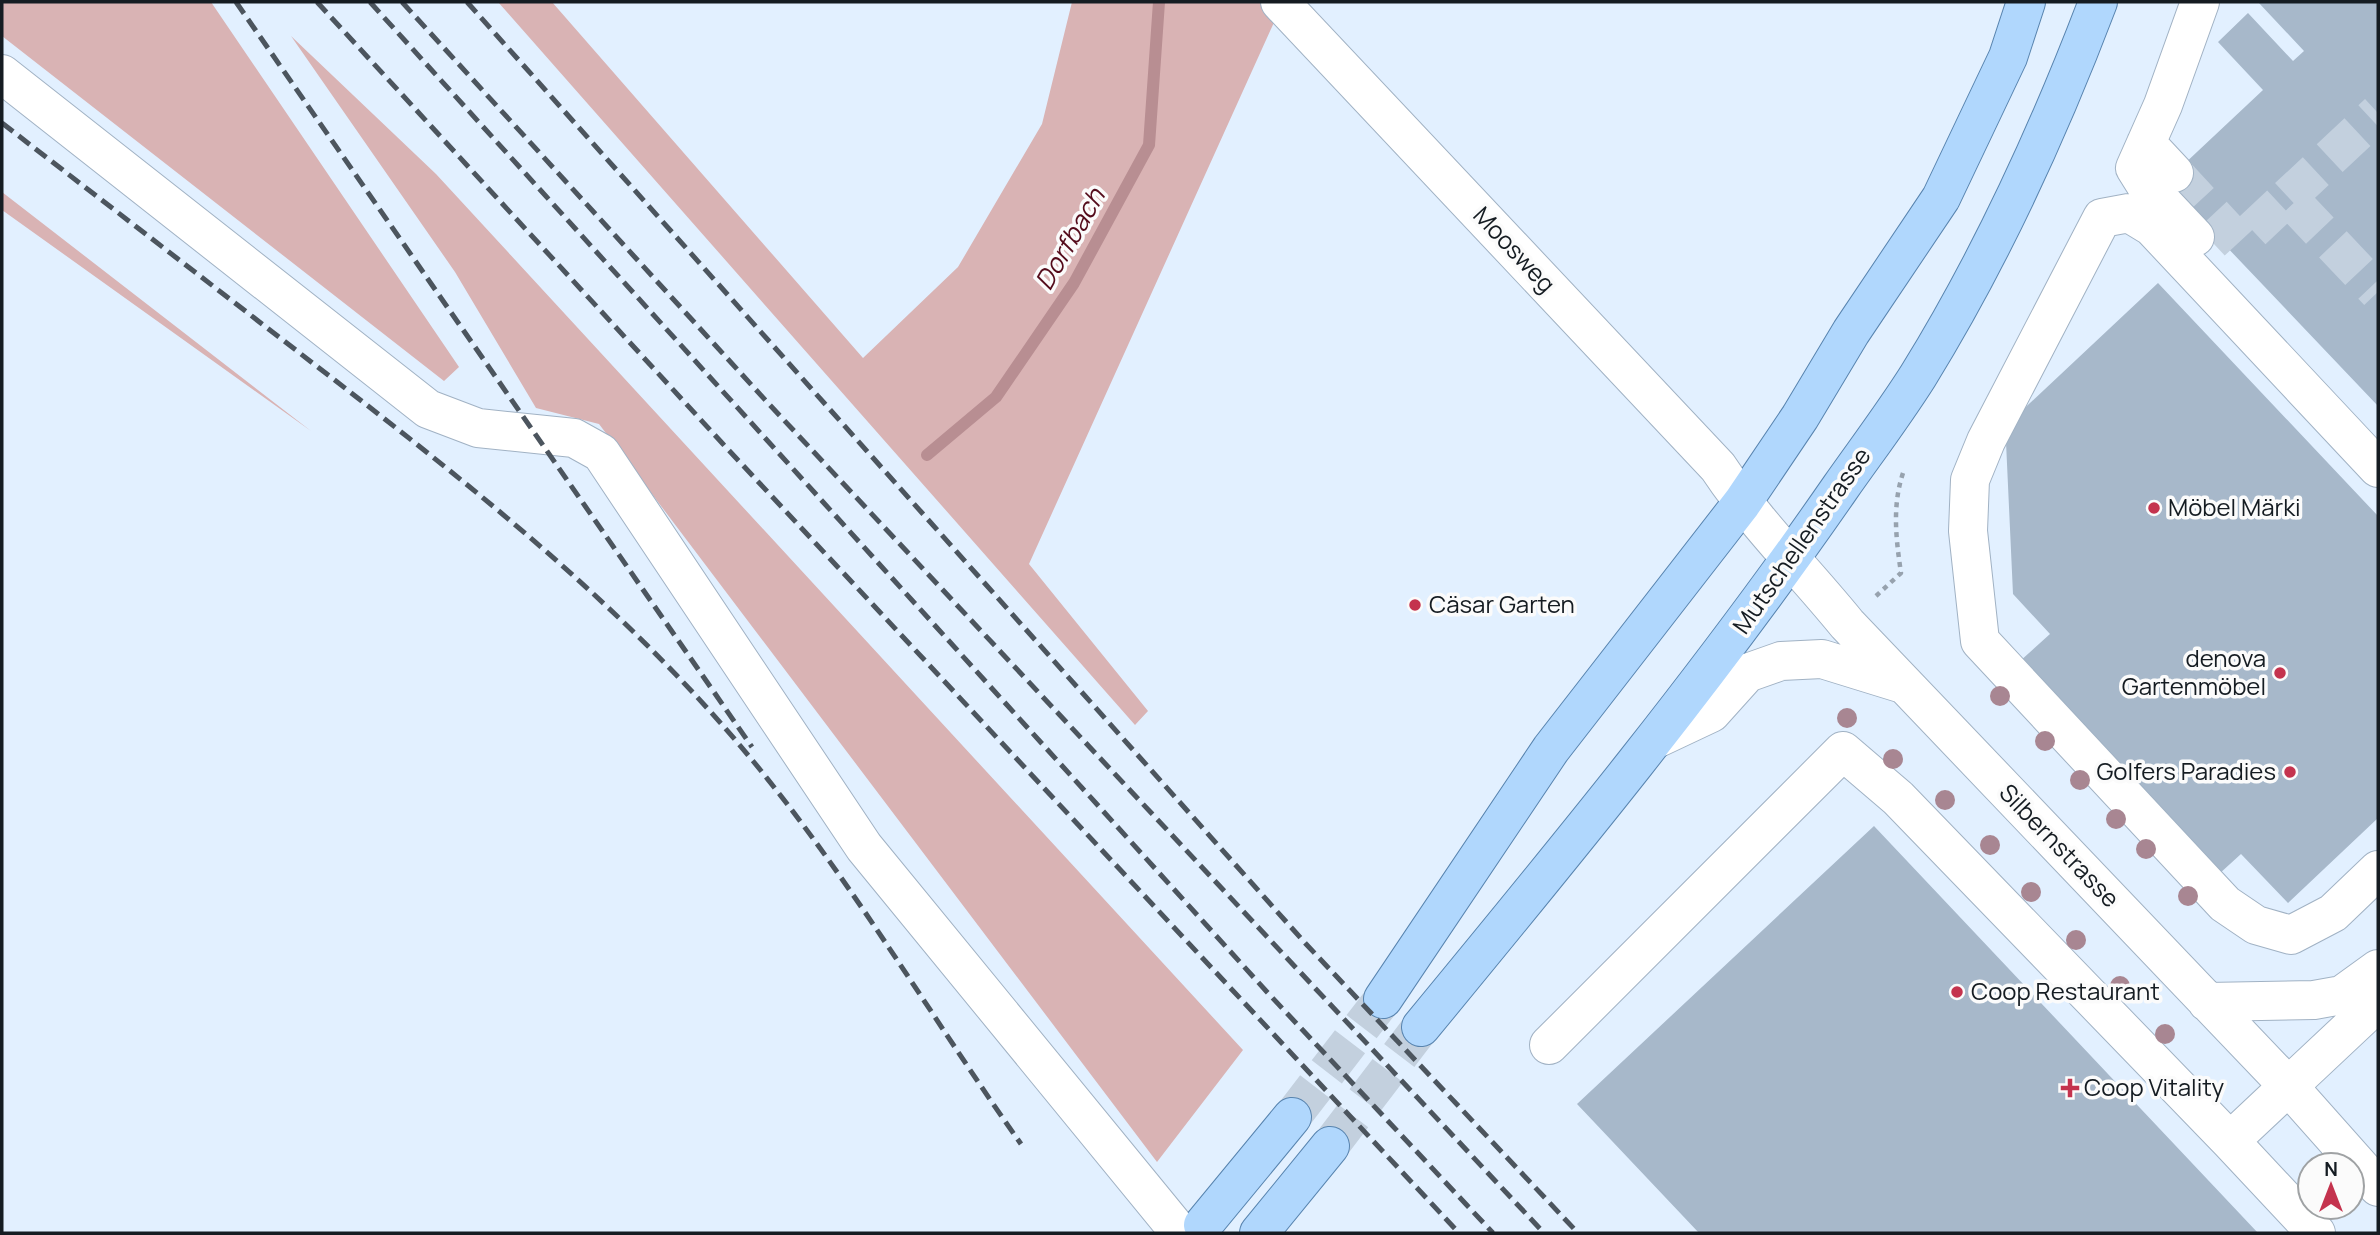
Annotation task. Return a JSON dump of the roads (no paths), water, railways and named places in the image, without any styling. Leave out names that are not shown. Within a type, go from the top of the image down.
[{"type":"main road","points":[[1383,999],[1551,749],[1742,503],[1941,198],[2008,57],[2026,2]]},
{"type":"main road","name":"Mutschellenstrasse","points":[[1421,1027],[1658,738],[1793,557],[1918,376],[1995,239],[2066,86],[2098,2]]},
{"type":"main road","points":[[1192,1229],[1293,1117]]},
{"type":"main road","points":[[1259,1233],[1330,1146]]},
{"type":"street","name":"Moosweg","points":[[1280,2],[1718,467],[1742,503]]},
{"type":"street","points":[[2200,2],[2135,169],[2145,184],[2378,432]]},
{"type":"street","points":[[2,74],[428,409],[478,428],[574,439],[601,453],[864,847],[1192,1229]]},
{"type":"street","points":[[2146,143],[2174,173]]},
{"type":"street","points":[[2378,468],[2152,227],[2129,213],[2102,218],[1986,441],[1970,480],[1968,531],[1980,641],[2225,904],[2256,925],[2291,936],[2333,913],[2378,870]]},
{"type":"street","name":"Silbernstrasse","points":[[1742,503],[1793,557],[1847,624],[2290,1088],[2378,1187]]},
{"type":"street","points":[[1658,738],[1711,713],[1746,673],[1781,661],[1822,659],[1905,684]]},
{"type":"street","points":[[1549,1045],[1843,751],[1898,798],[2316,1233]]},
{"type":"street","points":[[2207,1002],[2314,1000],[2342,995],[2378,969]]},
{"type":"street","points":[[2230,1141],[2290,1088],[2378,1002]]},
{"type":"waterway","name":"Dorfbach","points":[[927,455],[996,397],[1074,283],[1149,145],[1159,2]]},
{"type":"tunnel","points":[[2288,197],[2378,113]]},
{"type":"tunnel","points":[[2174,173],[2239,243],[2288,197],[2378,292]]},
{"type":"tunnel","points":[[1292,1117],[1383,999]]},
{"type":"tunnel","points":[[1330,1146],[1421,1027]]},
{"type":"railway","points":[[236,2],[752,747]]},
{"type":"railway","points":[[317,2],[723,444],[1459,1233]]},
{"type":"railway","points":[[370,2],[1267,992],[1493,1233]]},
{"type":"railway","points":[[402,2],[768,403],[1544,1233]]},
{"type":"railway","points":[[467,2],[1306,944],[1578,1233]]},
{"type":"railway","points":[[2,123],[444,466],[606,605],[657,655],[753,761],[824,854],[1021,1144]]},
{"type":"place","name":"Möbel Märki","points":[[2154,508]]},
{"type":"place","name":"Cäsar Garten","points":[[1415,605]]},
{"type":"place","name":"denova Gartenmöbel","points":[[2280,673]]},
{"type":"place","name":"Golfers Paradies","points":[[2290,772]]},
{"type":"place","name":"Coop Restaurant","points":[[1957,992]]},
{"type":"place","name":"Coop Vitality","points":[[2070,1088]]}]
